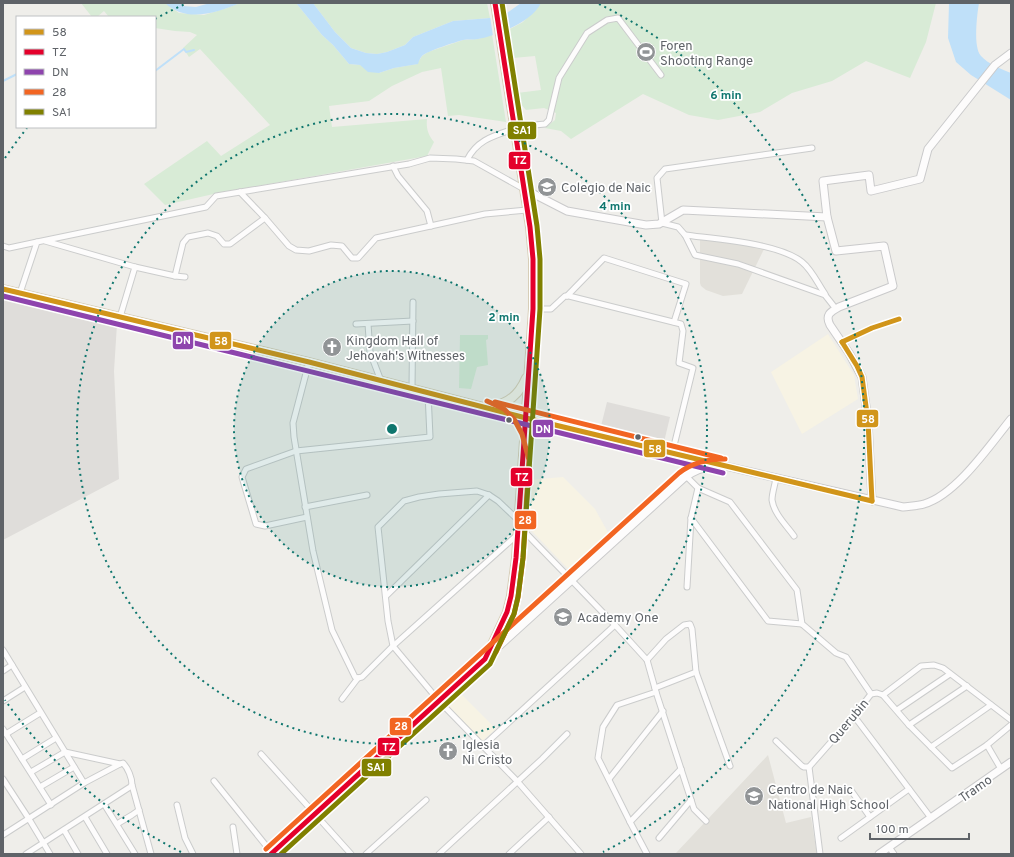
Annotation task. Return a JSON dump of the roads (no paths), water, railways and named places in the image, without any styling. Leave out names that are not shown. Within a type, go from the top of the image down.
[{"type":"main road","points":[[272,854],[485,659],[507,612],[513,582],[526,418],[533,309],[533,259],[524,189],[495,3]]},
{"type":"main road","points":[[3,289],[309,362],[526,418]]},
{"type":"main road","points":[[484,406],[504,403],[515,395],[522,386],[528,369]]},
{"type":"street","points":[[466,160],[471,151],[480,143],[496,135],[514,128],[545,124],[549,120],[559,78],[587,33],[607,20],[618,18],[661,75]]},
{"type":"street","points":[[872,501],[868,421],[862,377],[851,356],[827,320],[830,312],[893,286],[884,246],[836,251],[828,217],[823,181],[869,175],[871,191],[920,179],[928,149],[995,65],[1011,53]]},
{"type":"street","points":[[662,223],[657,178],[665,169],[812,148]]},
{"type":"street","points":[[3,246],[8,248],[206,207],[216,196],[393,166],[430,158],[474,161],[567,211],[646,225],[662,223],[683,210],[828,217]]},
{"type":"street","points":[[393,166],[398,176],[427,211],[431,226]]},
{"type":"street","points":[[240,192],[289,246],[296,250],[309,251],[331,245],[342,246],[352,258],[358,258],[376,238],[485,214],[527,210]]},
{"type":"street","points":[[175,276],[184,243],[188,237],[208,233],[217,236],[224,244],[230,244],[265,218]]},
{"type":"street","points":[[662,223],[678,227],[685,235],[695,255],[738,264],[825,295]]},
{"type":"street","points":[[685,235],[739,242],[780,250],[802,262],[814,276],[825,295],[836,309]]},
{"type":"street","points":[[44,240],[134,268],[185,277]]},
{"type":"street","points":[[20,293],[37,242]]},
{"type":"street","points":[[533,309],[551,309],[565,296],[567,296],[604,258],[686,284],[674,322]]},
{"type":"street","points":[[120,316],[134,268]]},
{"type":"street","points":[[567,296],[674,322],[681,324],[683,327],[679,363],[693,368],[672,454]]},
{"type":"street","points":[[412,388],[413,302]]},
{"type":"street","points":[[356,324],[413,321]]},
{"type":"street","points":[[368,324],[370,352],[381,381]]},
{"type":"street","points":[[309,362],[294,423],[296,451],[313,551],[332,630],[355,677],[358,678]]},
{"type":"street","points":[[307,517],[266,526],[256,524],[242,476],[246,469],[296,451],[430,437],[428,393]]},
{"type":"street","points":[[526,418],[672,454],[903,507],[924,504],[942,496],[964,476],[1011,419]]},
{"type":"street","points":[[485,659],[686,476],[705,468],[725,466]]},
{"type":"street","points":[[686,476],[698,488],[730,502],[797,590],[802,624],[768,621],[691,518]]},
{"type":"street","points":[[776,478],[772,500],[774,507],[794,536]]},
{"type":"street","points":[[687,587],[691,518],[698,488]]},
{"type":"street","points":[[581,854],[517,781],[439,701],[393,646],[388,621],[378,527],[404,501],[439,494],[478,491],[489,495],[498,501],[518,522],[647,660],[694,809],[706,821]]},
{"type":"street","points":[[306,507],[367,495]]},
{"type":"street","points":[[386,596],[489,495]]},
{"type":"street","points":[[342,699],[358,678],[362,677],[393,646],[517,535]]},
{"type":"street","points":[[647,660],[666,639],[684,625],[690,624],[694,643],[696,672],[730,766]]},
{"type":"street","name":"Querubin","points":[[802,624],[836,653],[846,656],[871,694],[854,716],[809,767]]},
{"type":"street","points":[[483,746],[615,625]]},
{"type":"street","points":[[3,650],[84,784]]},
{"type":"street","points":[[3,671],[12,665]]},
{"type":"street","points":[[883,695],[921,666],[934,665],[943,668],[1011,720]]},
{"type":"street","points":[[647,854],[598,758],[603,727],[617,705],[696,672]]},
{"type":"street","points":[[897,710],[950,674]]},
{"type":"street","points":[[909,725],[967,686]]},
{"type":"street","points":[[3,701],[25,687]]},
{"type":"street","points":[[871,694],[877,693],[883,695],[909,725],[952,768],[986,745],[1011,725]]},
{"type":"street","points":[[931,747],[991,705]]},
{"type":"street","points":[[609,779],[662,711]]},
{"type":"street","points":[[40,712],[5,731],[51,804]]},
{"type":"street","points":[[854,716],[931,818]]},
{"type":"street","points":[[439,854],[568,734]]},
{"type":"street","points":[[22,759],[56,738]]},
{"type":"street","points":[[776,741],[804,768],[809,767],[820,854]]},
{"type":"street","points":[[986,745],[1001,769]]},
{"type":"street","points":[[31,772],[65,752],[120,764],[123,763],[126,766],[132,780],[132,785],[151,854]]},
{"type":"street","points":[[261,754],[351,854]]},
{"type":"street","name":"Tramo","points":[[879,854],[1011,762]]},
{"type":"street","points":[[4,833],[84,784],[120,764]]},
{"type":"street","points":[[40,787],[74,767]]},
{"type":"street","points":[[630,822],[681,769]]},
{"type":"street","points":[[3,780],[50,854]]},
{"type":"street","points":[[214,781],[272,854]]},
{"type":"street","points":[[26,854],[132,785]]},
{"type":"street","points":[[850,789],[870,817]]},
{"type":"street","points":[[841,838],[909,789]]},
{"type":"street","points":[[366,854],[426,800]]},
{"type":"street","points":[[659,838],[691,800]]},
{"type":"street","points":[[104,804],[135,854]]},
{"type":"street","points":[[177,805],[186,838],[193,854]]},
{"type":"street","points":[[117,824],[139,810]]},
{"type":"street","points":[[85,816],[107,854]]},
{"type":"street","points":[[509,854],[548,817]]},
{"type":"street","points":[[233,827],[237,854]]},
{"type":"street","points":[[64,830],[78,854]]},
{"type":"street","points":[[889,847],[894,854]]},
{"type":"water","points":[[165,3],[180,3],[183,6],[196,7],[210,3],[240,3],[211,13],[192,14],[182,13]]},
{"type":"water","points":[[296,3],[313,3],[335,32],[351,48],[366,53],[377,54],[405,45],[413,37],[453,21],[490,18],[504,15],[521,3],[541,3],[537,10],[514,27],[486,37],[463,40],[435,49],[422,56],[418,64],[394,68],[379,73],[368,72],[360,65],[349,64],[333,45],[322,35]]},
{"type":"water","points":[[949,3],[979,3],[976,31],[977,46],[981,56],[987,61],[1011,73],[1011,100],[971,75],[956,62],[948,38]]},
{"type":"waterway","points":[[156,70],[184,49],[186,52],[194,50]]},
{"type":"waterway","points":[[3,81],[16,74]]},
{"type":"place","name":"Foren Shooting Range","points":[[646,52]]},
{"type":"place","name":"Colegio de Naic","points":[[547,187]]},
{"type":"place","name":"Kingdom Hall of Jehovah's Witnesses","points":[[332,347]]},
{"type":"place","name":"Academy One","points":[[563,617]]},
{"type":"place","name":"Iglesia Ni Cristo","points":[[448,751]]},
{"type":"place","name":"Centro de Naic National High School","points":[[754,796]]}]
